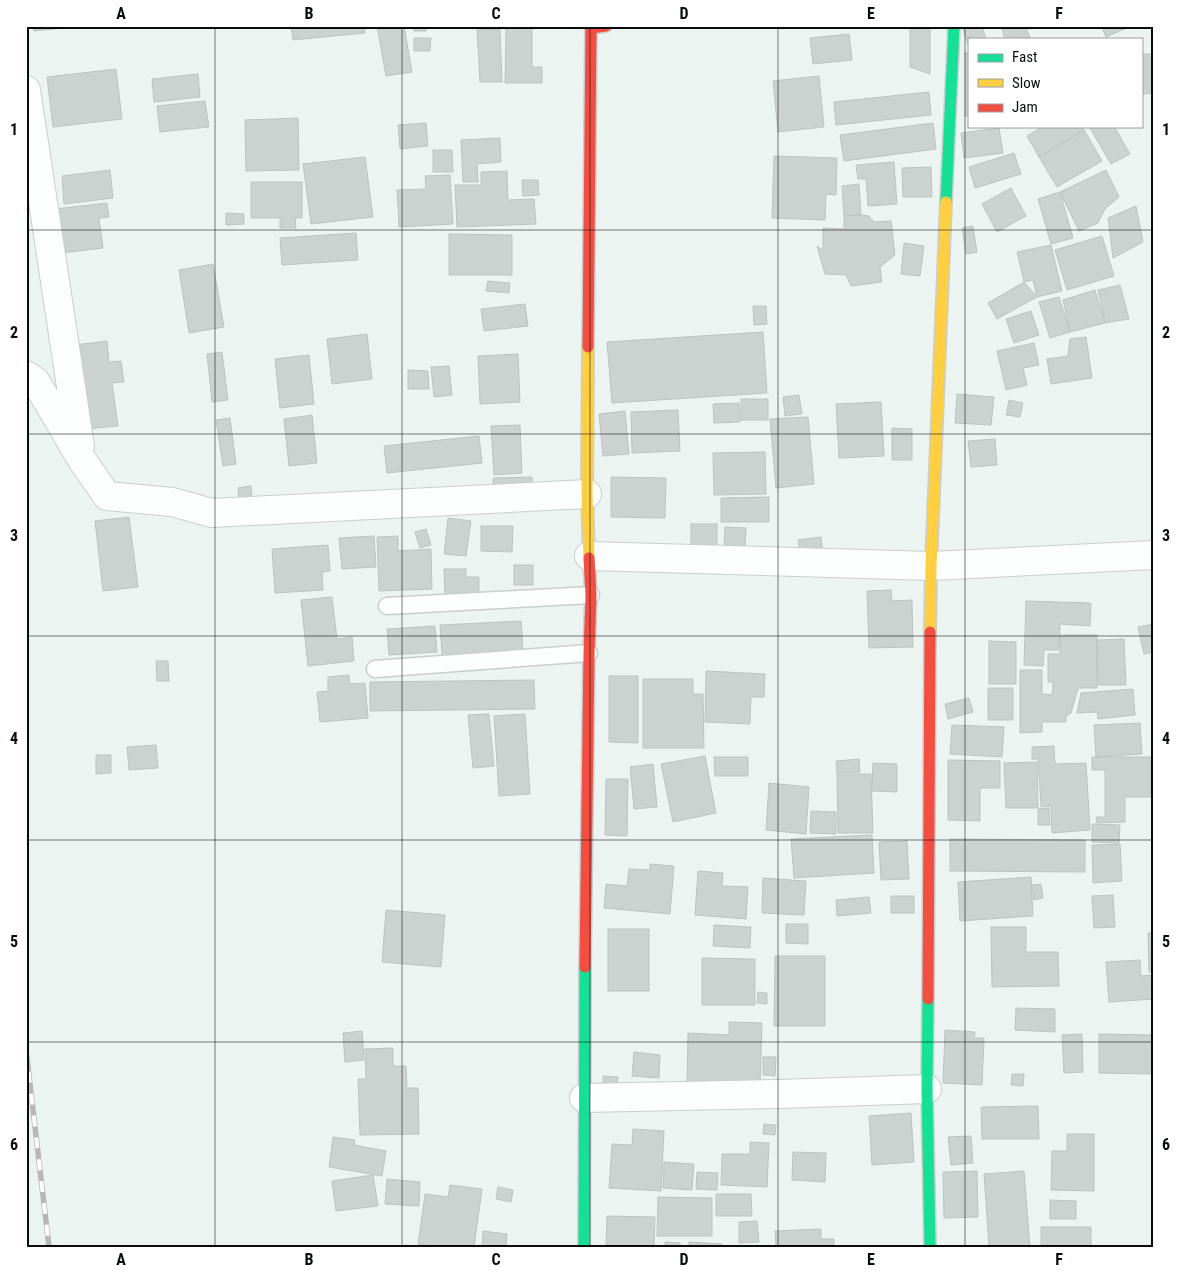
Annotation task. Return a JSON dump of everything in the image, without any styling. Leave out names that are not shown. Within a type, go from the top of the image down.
[{"type":"main road","points":[[930,1247],[927,1089],[931,566],[954,26]]},
{"type":"main road","points":[[584,1247],[589,653],[592,595],[588,494],[596,27]]},
{"type":"street","points":[[26,90],[82,460]]},
{"type":"street","points":[[26,375],[36,382],[82,460],[107,496],[172,502],[212,512],[588,494]]},
{"type":"street","points":[[589,556],[931,566],[1154,555]]},
{"type":"street","points":[[584,1098],[927,1089]]},
{"type":"lane","points":[[387,606],[592,595]]},
{"type":"lane","points":[[375,669],[589,653]]},
{"type":"building","points":[[34,26],[81,26],[34,31]]},
{"type":"building","points":[[291,26],[364,26],[365,33],[293,40]]},
{"type":"building","points":[[377,26],[404,26],[412,72],[386,76]]},
{"type":"building","points":[[414,26],[426,26],[426,31],[414,31]]},
{"type":"building","points":[[506,26],[532,26],[532,67],[542,67],[542,83],[505,83]]},
{"type":"building","points":[[910,26],[930,26],[930,74],[910,67]]},
{"type":"building","points":[[962,26],[982,26],[986,38],[968,38],[968,45]]},
{"type":"building","points":[[1001,26],[1026,26],[1030,38],[1005,38]]},
{"type":"building","points":[[1101,26],[1124,26],[1125,29],[1106,37]]},
{"type":"building","points":[[500,29],[502,82],[480,82],[477,30]]},
{"type":"building","points":[[849,34],[852,60],[813,64],[810,38]]},
{"type":"building","points":[[414,38],[431,38],[430,51],[414,51]]},
{"type":"building","points":[[965,53],[968,53],[968,116],[965,116]]},
{"type":"building","points":[[1142,54],[1154,54],[1154,93],[1143,94]]},
{"type":"building","points":[[116,69],[122,119],[53,127],[47,77]]},
{"type":"building","points":[[198,74],[200,97],[154,102],[152,79]]},
{"type":"building","points":[[819,76],[824,127],[778,132],[773,81]]},
{"type":"building","points":[[929,92],[931,115],[836,125],[834,102]]},
{"type":"building","points":[[205,101],[209,127],[160,132],[157,106]]},
{"type":"building","points":[[298,118],[299,170],[246,171],[245,120]]},
{"type":"building","points":[[426,123],[428,146],[400,149],[398,125]]},
{"type":"building","points":[[933,123],[936,149],[844,161],[840,135]]},
{"type":"building","points":[[999,128],[1003,153],[964,158],[961,133]]},
{"type":"building","points":[[1040,128],[1083,128],[1084,130],[1039,157],[1027,136]]},
{"type":"building","points":[[1090,128],[1115,128],[1130,154],[1111,164]]},
{"type":"building","points":[[1084,130],[1102,161],[1057,187],[1039,157]]},
{"type":"building","points":[[500,138],[501,162],[477,164],[478,182],[463,182],[461,140]]},
{"type":"building","points":[[433,150],[452,150],[453,172],[433,172]]},
{"type":"building","points":[[1014,153],[1021,174],[975,188],[969,167]]},
{"type":"building","points":[[774,156],[837,158],[836,195],[826,194],[825,220],[772,218]]},
{"type":"building","points":[[365,157],[373,217],[311,224],[303,164]]},
{"type":"building","points":[[894,162],[897,204],[868,206],[866,179],[858,179],[856,165]]},
{"type":"building","points":[[931,167],[932,197],[903,197],[902,168]]},
{"type":"building","points":[[110,170],[113,198],[64,204],[62,176]]},
{"type":"building","points":[[1106,170],[1119,197],[1105,209],[1098,223],[1079,231],[1060,192]]},
{"type":"building","points":[[507,171],[508,200],[534,199],[536,224],[457,227],[455,185],[481,185],[481,172]]},
{"type":"building","points":[[450,175],[453,224],[399,227],[397,190],[426,189],[425,176]]},
{"type":"building","points":[[522,180],[538,180],[539,195],[523,196]]},
{"type":"building","points":[[251,182],[302,182],[302,218],[295,218],[296,228],[280,228],[280,218],[251,218]]},
{"type":"building","points":[[859,184],[861,215],[844,216],[842,186]]},
{"type":"building","points":[[1011,188],[1026,216],[997,232],[982,204]]},
{"type":"building","points":[[1060,192],[1073,238],[1051,244],[1038,199]]},
{"type":"building","points":[[107,203],[109,217],[99,218],[103,248],[61,253],[55,209]]},
{"type":"building","points":[[1136,206],[1143,242],[1113,258],[1108,218]]},
{"type":"building","points":[[226,213],[244,214],[244,224],[226,225]]},
{"type":"building","points":[[844,216],[869,216],[874,222],[891,221],[895,255],[880,267],[882,282],[851,286],[846,275],[825,274],[817,246],[823,250],[823,228],[844,229]]},
{"type":"building","points":[[973,226],[977,252],[966,254],[962,228]]},
{"type":"building","points":[[356,233],[358,260],[282,265],[280,238]]},
{"type":"building","points":[[449,234],[512,235],[512,275],[449,275]]},
{"type":"building","points":[[1102,236],[1114,276],[1067,290],[1055,250]]},
{"type":"building","points":[[904,243],[924,246],[920,276],[901,274]]},
{"type":"building","points":[[1051,245],[1062,291],[1037,297],[1033,280],[1024,282],[1017,252]]},
{"type":"building","points":[[213,264],[224,327],[189,333],[179,270]]},
{"type":"building","points":[[488,281],[510,283],[509,293],[486,291]]},
{"type":"building","points":[[1024,282],[1037,297],[997,319],[988,303]]},
{"type":"building","points":[[1120,285],[1129,319],[1105,323],[1098,290]]},
{"type":"building","points":[[1095,290],[1105,323],[1070,332],[1063,300]]},
{"type":"building","points":[[1059,297],[1070,332],[1050,338],[1039,302]]},
{"type":"building","points":[[525,304],[528,326],[484,331],[481,309]]},
{"type":"building","points":[[753,306],[766,306],[767,324],[754,325]]},
{"type":"building","points":[[1031,311],[1039,335],[1014,343],[1006,319]]},
{"type":"building","points":[[763,332],[767,393],[612,403],[607,342]]},
{"type":"building","points":[[367,334],[372,379],[332,384],[327,339]]},
{"type":"building","points":[[1086,337],[1092,378],[1051,384],[1047,359],[1068,356],[1070,339]]},
{"type":"building","points":[[107,341],[109,362],[121,361],[124,382],[112,383],[118,426],[85,429],[74,345]]},
{"type":"building","points":[[1034,343],[1039,365],[1023,368],[1027,385],[1006,390],[997,351]]},
{"type":"building","points":[[222,352],[228,400],[212,402],[207,354]]},
{"type":"building","points":[[518,354],[520,402],[480,404],[478,356]]},
{"type":"building","points":[[309,355],[314,404],[280,408],[275,359]]},
{"type":"building","points":[[449,366],[452,395],[434,397],[431,367]]},
{"type":"building","points":[[408,370],[428,371],[429,389],[408,389]]},
{"type":"building","points":[[957,394],[994,397],[991,425],[955,423]]},
{"type":"building","points":[[799,395],[802,414],[785,416],[783,397]]},
{"type":"building","points":[[741,399],[768,399],[768,420],[741,420]]},
{"type":"building","points":[[1009,400],[1023,403],[1020,417],[1006,415]]},
{"type":"building","points":[[881,402],[884,456],[839,458],[836,404]]},
{"type":"building","points":[[739,403],[740,422],[714,423],[713,404]]},
{"type":"building","points":[[678,410],[680,451],[632,453],[631,412]]},
{"type":"building","points":[[625,411],[629,454],[603,456],[599,414]]},
{"type":"building","points":[[312,415],[317,463],[289,466],[284,419]]},
{"type":"building","points":[[808,417],[814,484],[776,488],[770,419]]},
{"type":"building","points":[[230,418],[236,464],[223,466],[216,420]]},
{"type":"building","points":[[520,425],[522,473],[494,475],[491,426]]},
{"type":"building","points":[[892,428],[912,429],[912,460],[892,460]]},
{"type":"building","points":[[479,436],[482,463],[387,473],[384,446]]},
{"type":"building","points":[[995,439],[997,465],[971,467],[968,441]]},
{"type":"building","points":[[765,452],[766,494],[714,495],[713,453]]},
{"type":"building","points":[[532,477],[533,491],[493,492],[493,478]]},
{"type":"building","points":[[611,477],[666,478],[665,518],[611,517]]},
{"type":"building","points":[[251,486],[252,497],[239,499],[238,488]]},
{"type":"building","points":[[769,497],[769,522],[721,522],[721,498]]},
{"type":"building","points":[[129,517],[138,587],[103,591],[95,521]]},
{"type":"building","points":[[448,518],[471,521],[466,556],[444,554]]},
{"type":"building","points":[[691,524],[717,524],[717,553],[691,553]]},
{"type":"building","points":[[481,526],[513,526],[512,552],[481,551]]},
{"type":"building","points":[[725,527],[746,528],[745,546],[724,546]]},
{"type":"building","points":[[426,529],[431,545],[420,548],[415,532]]},
{"type":"building","points":[[374,536],[376,567],[342,569],[339,538]]},
{"type":"building","points":[[398,536],[398,551],[431,549],[432,589],[379,591],[377,537]]},
{"type":"building","points":[[821,537],[823,555],[801,558],[798,540]]},
{"type":"building","points":[[328,545],[330,571],[322,572],[323,590],[275,593],[272,549]]},
{"type":"building","points":[[514,565],[533,565],[533,585],[514,585]]},
{"type":"building","points":[[444,569],[466,569],[466,577],[479,577],[479,595],[445,597]]},
{"type":"building","points":[[891,590],[892,601],[912,600],[913,647],[869,648],[867,591]]},
{"type":"building","points":[[332,597],[337,639],[352,637],[354,661],[308,666],[301,600]]},
{"type":"building","points":[[1026,601],[1091,603],[1090,626],[1060,624],[1059,650],[1044,650],[1043,666],[1024,665]]},
{"type":"building","points":[[521,621],[523,651],[442,655],[440,625]]},
{"type":"building","points":[[1154,624],[1154,652],[1144,654],[1138,627]]},
{"type":"building","points":[[435,626],[437,652],[389,655],[387,629]]},
{"type":"building","points":[[1060,635],[1097,635],[1097,688],[1078,688],[1071,713],[1066,716],[1066,722],[1042,722],[1042,732],[1020,733],[1020,670],[1042,670],[1042,694],[1052,695],[1053,682],[1048,682],[1048,654],[1060,654]]},
{"type":"building","points":[[1124,639],[1126,685],[1098,685],[1097,640]]},
{"type":"building","points":[[989,641],[1016,642],[1016,684],[989,684]]},
{"type":"building","points":[[156,661],[168,661],[169,681],[157,681]]},
{"type":"building","points":[[706,671],[765,674],[764,697],[751,697],[750,724],[705,722]]},
{"type":"building","points":[[349,675],[350,684],[365,683],[368,718],[320,722],[317,692],[328,691],[328,677]]},
{"type":"building","points":[[609,676],[638,676],[638,743],[609,742]]},
{"type":"building","points":[[643,679],[693,679],[693,694],[703,694],[704,748],[643,748]]},
{"type":"building","points":[[534,680],[535,709],[370,711],[370,682]]},
{"type":"building","points":[[988,688],[1013,688],[1013,720],[988,720]]},
{"type":"building","points":[[1133,689],[1135,715],[1098,719],[1097,712],[1077,713],[1081,693]]},
{"type":"building","points":[[969,698],[973,712],[948,719],[945,704]]},
{"type":"building","points":[[489,714],[494,766],[473,768],[468,715]]},
{"type":"building","points":[[525,714],[530,794],[499,796],[494,716]]},
{"type":"building","points":[[1140,723],[1142,754],[1096,757],[1094,725]]},
{"type":"building","points":[[952,725],[1004,727],[1002,757],[950,754]]},
{"type":"building","points":[[156,745],[158,768],[129,770],[127,747]]},
{"type":"building","points":[[1054,746],[1055,764],[1086,763],[1090,830],[1052,833],[1051,806],[1041,807],[1038,759],[1032,759],[1032,747]]},
{"type":"building","points":[[96,755],[111,755],[111,773],[96,774]]},
{"type":"building","points":[[705,756],[716,813],[673,822],[661,764]]},
{"type":"building","points":[[714,757],[748,757],[748,776],[715,776]]},
{"type":"building","points":[[1092,757],[1151,757],[1151,797],[1125,797],[1125,822],[1097,823],[1096,817],[1105,817],[1105,770],[1092,770]]},
{"type":"building","points":[[859,759],[860,772],[837,773],[836,761]]},
{"type":"building","points":[[948,760],[1000,761],[1000,788],[980,788],[980,821],[948,820]]},
{"type":"building","points":[[1037,762],[1038,808],[1006,808],[1004,763]]},
{"type":"building","points":[[873,763],[897,764],[897,792],[872,791]]},
{"type":"building","points":[[653,764],[657,807],[634,809],[630,767]]},
{"type":"building","points":[[837,774],[871,774],[873,833],[838,833]]},
{"type":"building","points":[[606,779],[628,779],[627,836],[605,835]]},
{"type":"building","points":[[769,783],[809,787],[806,834],[766,830]]},
{"type":"building","points":[[1049,808],[1050,825],[1038,825],[1038,809]]},
{"type":"building","points":[[811,811],[836,812],[836,834],[810,833]]},
{"type":"building","points":[[1092,824],[1120,825],[1119,843],[1092,842]]},
{"type":"building","points":[[872,835],[874,873],[794,878],[791,839]]},
{"type":"building","points":[[950,839],[1085,840],[1085,872],[950,871]]},
{"type":"building","points":[[907,841],[909,879],[881,880],[879,842]]},
{"type":"building","points":[[1120,844],[1122,881],[1093,883],[1092,845]]},
{"type":"building","points":[[650,864],[674,866],[670,914],[604,908],[606,884],[627,886],[629,869],[650,870]]},
{"type":"building","points":[[698,871],[723,873],[722,886],[748,887],[746,919],[695,915]]},
{"type":"building","points":[[1031,877],[1033,916],[960,921],[958,882]]},
{"type":"building","points":[[763,878],[806,881],[804,915],[762,913]]},
{"type":"building","points":[[1041,884],[1043,898],[1034,900],[1032,885]]},
{"type":"building","points":[[1113,895],[1115,927],[1094,928],[1092,896]]},
{"type":"building","points":[[891,896],[914,896],[914,913],[891,913]]},
{"type":"building","points":[[869,897],[871,913],[837,916],[836,900]]},
{"type":"building","points":[[386,910],[445,915],[441,967],[382,962]]},
{"type":"building","points":[[786,924],[808,924],[808,944],[786,943]]},
{"type":"building","points":[[714,925],[751,927],[750,948],[713,946]]},
{"type":"building","points":[[991,927],[1026,927],[1026,952],[1058,952],[1059,986],[992,987]]},
{"type":"building","points":[[608,929],[649,929],[649,991],[608,991]]},
{"type":"building","points":[[1148,933],[1154,933],[1154,971],[1149,972]]},
{"type":"building","points":[[775,956],[825,956],[825,1026],[774,1026]]},
{"type":"building","points":[[702,958],[755,959],[755,1005],[702,1005]]},
{"type":"building","points":[[1140,960],[1141,976],[1154,975],[1154,999],[1109,1002],[1106,962]]},
{"type":"building","points":[[758,992],[767,993],[767,1004],[757,1003]]},
{"type":"building","points":[[1016,1008],[1055,1009],[1055,1032],[1015,1030]]},
{"type":"building","points":[[729,1022],[762,1023],[760,1086],[687,1084],[688,1033],[729,1035]]},
{"type":"building","points":[[945,1030],[975,1032],[974,1038],[984,1038],[982,1085],[943,1083]]},
{"type":"building","points":[[362,1031],[364,1060],[345,1062],[343,1033]]},
{"type":"building","points":[[1082,1034],[1083,1072],[1064,1073],[1062,1035]]},
{"type":"building","points":[[1099,1034],[1154,1035],[1154,1074],[1099,1073]]},
{"type":"building","points":[[393,1048],[393,1066],[406,1066],[407,1088],[418,1088],[419,1134],[360,1135],[358,1079],[366,1079],[365,1049]]},
{"type":"building","points":[[634,1052],[660,1055],[659,1078],[632,1076]]},
{"type":"building","points":[[763,1057],[776,1057],[775,1076],[763,1075]]},
{"type":"building","points":[[1012,1074],[1024,1074],[1023,1086],[1011,1085]]},
{"type":"building","points":[[603,1076],[618,1077],[617,1086],[603,1084]]},
{"type":"building","points":[[1038,1106],[1039,1139],[982,1139],[981,1107]]},
{"type":"building","points":[[911,1113],[914,1162],[872,1165],[869,1116]]},
{"type":"building","points":[[764,1124],[776,1125],[775,1135],[763,1134]]},
{"type":"building","points":[[633,1129],[664,1131],[661,1191],[609,1188],[612,1144],[632,1145]]},
{"type":"building","points":[[1067,1134],[1094,1134],[1094,1191],[1051,1190],[1052,1151],[1067,1151]]},
{"type":"building","points":[[971,1136],[973,1163],[951,1165],[948,1137]]},
{"type":"building","points":[[333,1137],[355,1140],[354,1145],[386,1151],[382,1176],[329,1167]]},
{"type":"building","points":[[750,1142],[769,1143],[767,1187],[721,1185],[722,1154],[750,1154]]},
{"type":"building","points":[[793,1152],[826,1153],[825,1182],[792,1180]]},
{"type":"building","points":[[664,1162],[694,1164],[692,1190],[663,1188]]},
{"type":"building","points":[[977,1171],[978,1217],[944,1218],[943,1172]]},
{"type":"building","points":[[1024,1171],[1030,1247],[989,1247],[984,1174]]},
{"type":"building","points":[[697,1172],[718,1173],[717,1190],[696,1189]]},
{"type":"building","points":[[373,1175],[378,1206],[336,1211],[332,1181]]},
{"type":"building","points":[[387,1179],[420,1182],[419,1206],[385,1204]]},
{"type":"building","points":[[450,1185],[482,1189],[474,1247],[435,1247],[418,1244],[425,1194],[448,1197]]},
{"type":"building","points":[[498,1187],[513,1190],[511,1202],[496,1199]]},
{"type":"building","points":[[716,1194],[751,1194],[752,1216],[716,1216]]},
{"type":"building","points":[[658,1197],[712,1198],[712,1236],[657,1236]]},
{"type":"building","points":[[1050,1200],[1076,1201],[1076,1219],[1050,1219]]},
{"type":"building","points":[[607,1216],[655,1217],[654,1247],[606,1247]]},
{"type":"building","points":[[757,1221],[759,1242],[739,1243],[739,1222]]},
{"type":"building","points":[[1041,1227],[1091,1227],[1091,1247],[1041,1247]]},
{"type":"building","points":[[821,1229],[821,1239],[834,1239],[834,1247],[776,1247],[775,1231]]},
{"type":"building","points":[[483,1231],[507,1234],[506,1247],[482,1247]]},
{"type":"building","points":[[665,1242],[680,1243],[680,1247],[665,1247]]},
{"type":"building","points":[[689,1242],[722,1244],[722,1247],[689,1247]]},
{"type":"railway","points":[[26,1050],[49,1247]]},
{"type":"traffic: fast","points":[[946,202],[954,26]]},
{"type":"traffic: fast","points":[[584,1247],[585,967]]},
{"type":"traffic: fast","points":[[928,999],[927,1089],[930,1247]]},
{"type":"traffic: slow","points":[[930,632],[946,202]]},
{"type":"traffic: slow","points":[[588,347],[587,494],[589,558]]},
{"type":"traffic: jam","points":[[588,347],[591,28],[606,26]]},
{"type":"traffic: jam","points":[[585,967],[591,595],[589,558]]},
{"type":"traffic: jam","points":[[928,999],[930,632]]}]
